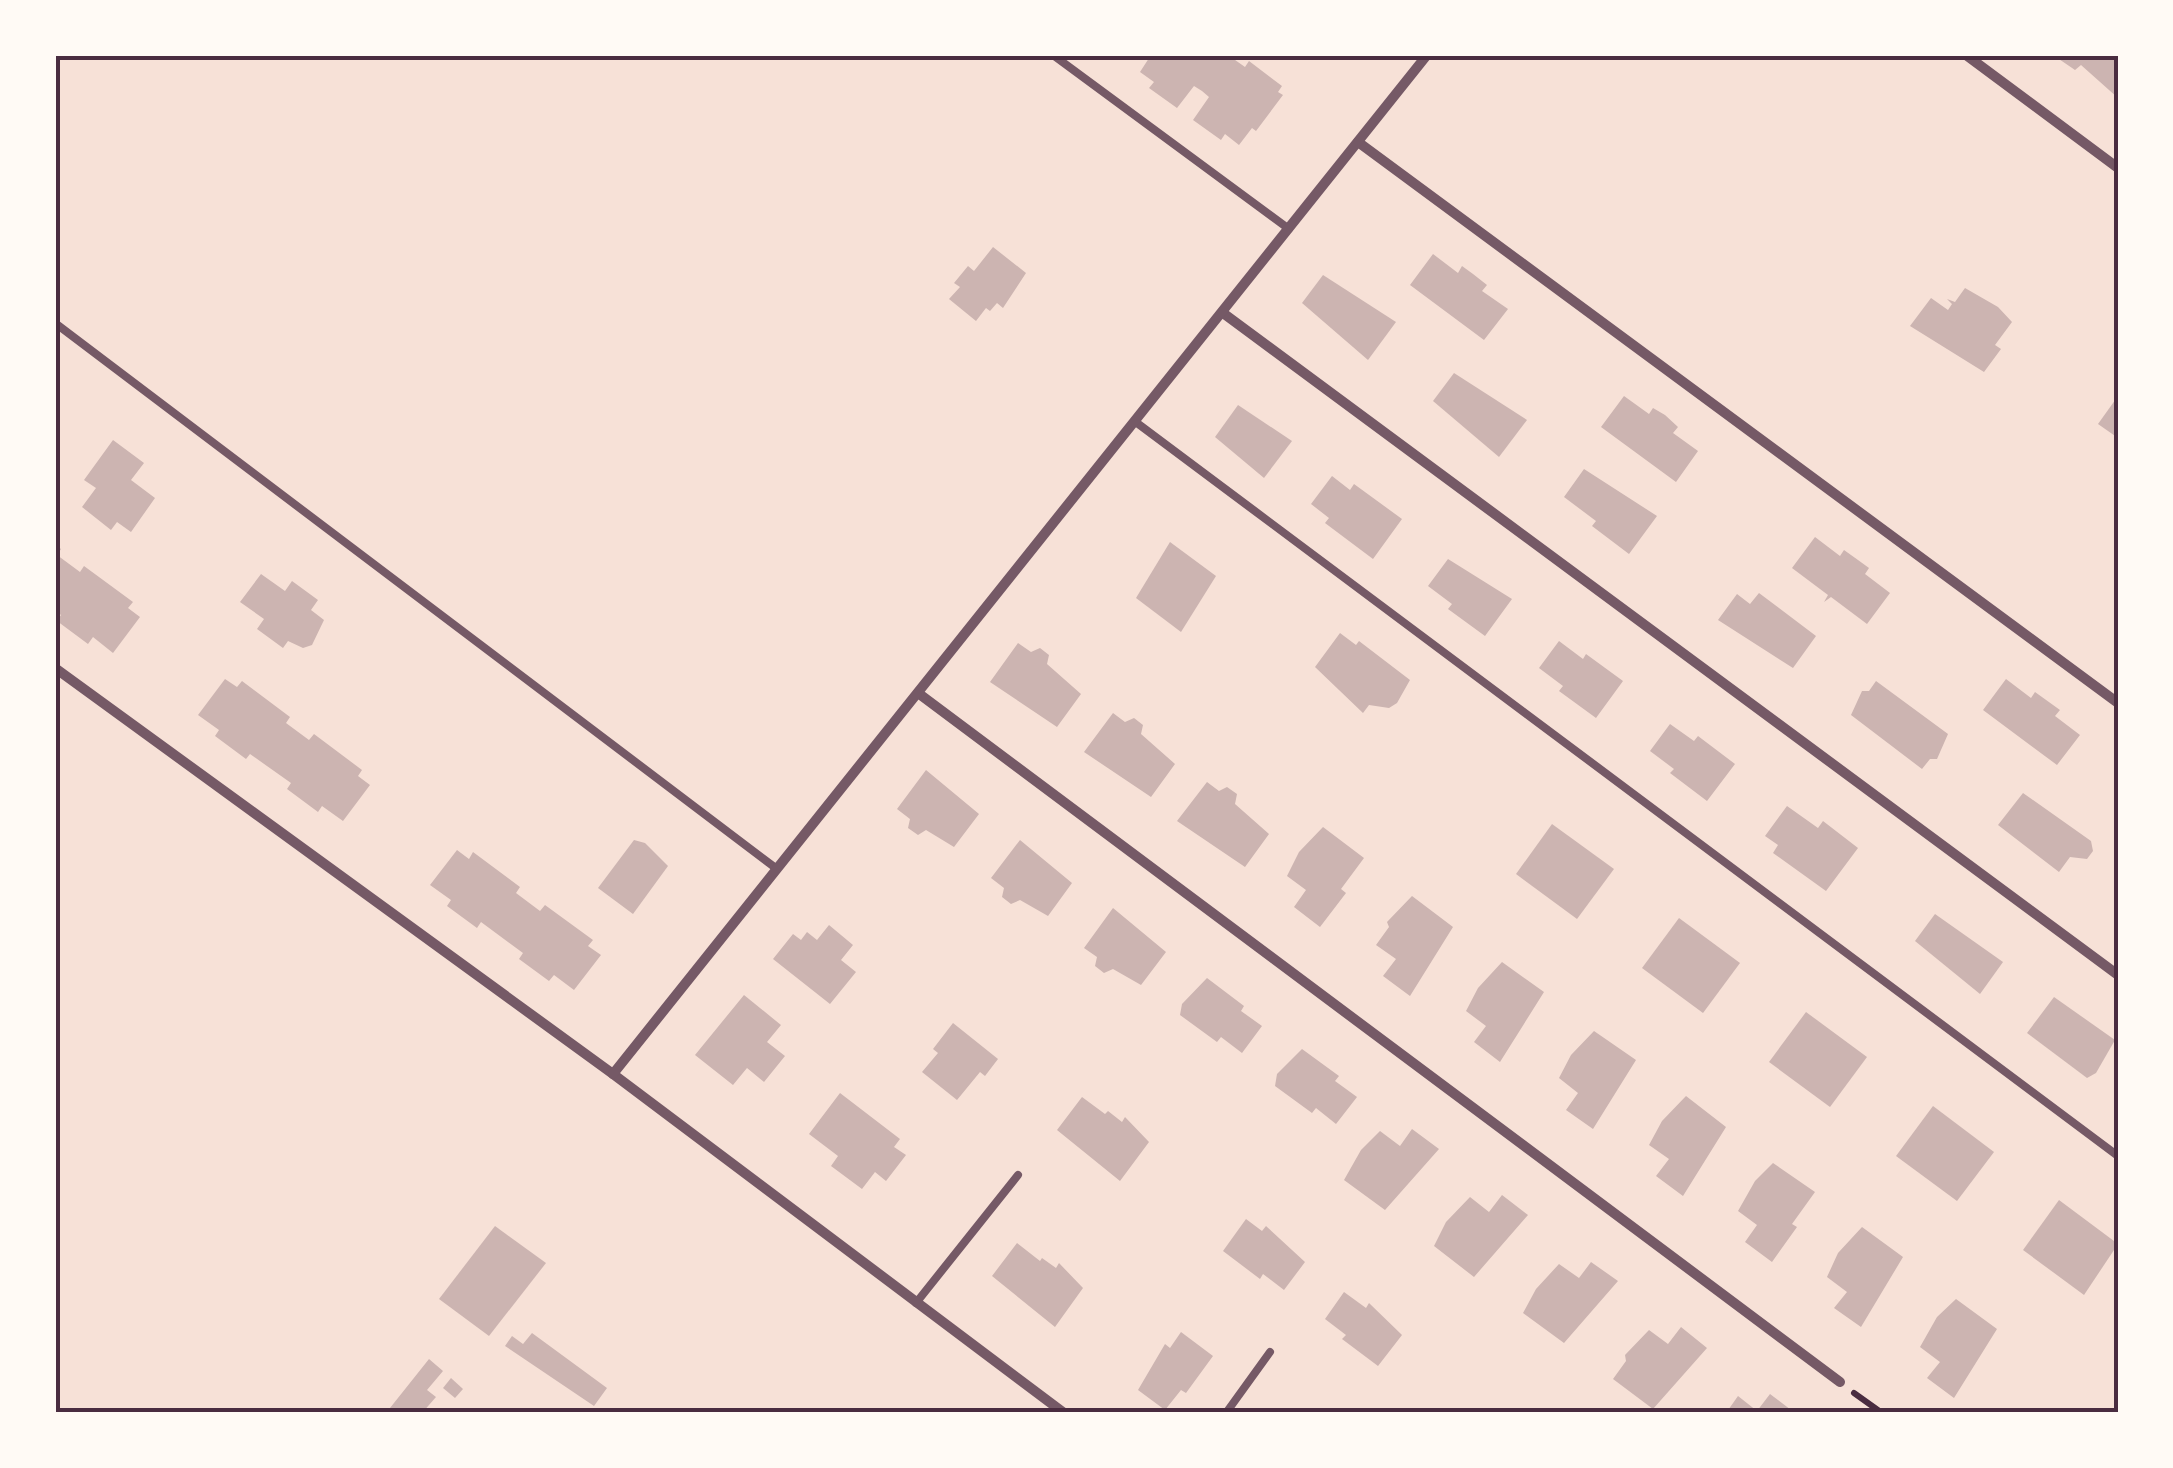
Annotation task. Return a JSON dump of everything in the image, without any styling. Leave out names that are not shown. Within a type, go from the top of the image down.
[{"type":"street","points":[[613,1074],[1137,423],[1427,55]]},
{"type":"street","points":[[1966,55],[2118,168]]},
{"type":"street","points":[[1358,142],[2118,703]]},
{"type":"street","points":[[1224,313],[2118,974]]},
{"type":"street","points":[[55,668],[613,1074],[1064,1413]]},
{"type":"street","points":[[918,694],[1840,1382]]},
{"type":"lane","points":[[1052,55],[1288,229]]},
{"type":"lane","points":[[55,323],[778,869]]},
{"type":"lane","points":[[1137,423],[2118,1156]]},
{"type":"lane","points":[[916,1303],[1018,1174]]},
{"type":"lane","points":[[1226,1413],[1270,1352]]},
{"type":"path","points":[[1840,1382],[1882,1413]]},
{"type":"building","points":[[1151,55],[1228,55],[1245,67],[1249,61],[1282,86],[1278,92],[1283,95],[1256,131],[1252,128],[1239,145],[1225,134],[1221,140],[1193,120],[1209,97],[1202,91],[1194,86],[1177,108],[1149,88],[1154,82],[1140,72]]},
{"type":"building","points":[[2053,55],[2118,55],[2118,98],[2081,65],[2075,70]]},
{"type":"building","points":[[993,247],[1026,273],[1003,308],[997,303],[990,311],[986,308],[976,321],[949,299],[960,287],[954,283],[968,266],[974,271]]},
{"type":"building","points":[[1433,254],[1458,273],[1462,266],[1473,274],[1487,285],[1482,291],[1508,309],[1484,340],[1410,285]]},
{"type":"building","points":[[1323,275],[1396,322],[1368,360],[1302,303]]},
{"type":"building","points":[[1965,288],[1998,307],[2012,322],[1995,345],[2001,349],[1984,372],[1910,326],[1931,298],[1948,310],[1952,304],[1947,299],[1955,302]]},
{"type":"building","points":[[1454,373],[1527,420],[1499,457],[1433,401]]},
{"type":"building","points":[[1624,396],[1649,414],[1653,408],[1665,415],[1678,427],[1673,433],[1698,451],[1676,482],[1601,427]]},
{"type":"building","points":[[2118,396],[2118,438],[2098,424]]},
{"type":"building","points":[[1238,405],[1292,441],[1264,478],[1215,437]]},
{"type":"building","points":[[113,440],[144,463],[131,480],[155,498],[131,532],[117,522],[111,530],[82,507],[96,488],[84,480]]},
{"type":"building","points":[[1584,469],[1657,516],[1629,554],[1592,526],[1596,521],[1564,497]]},
{"type":"building","points":[[1332,476],[1350,490],[1354,484],[1402,519],[1373,559],[1325,523],[1329,518],[1311,504]]},
{"type":"building","points":[[1815,537],[1840,556],[1844,550],[1869,568],[1865,574],[1890,593],[1867,624],[1831,597],[1824,602],[1828,595],[1792,568]]},
{"type":"building","points":[[1170,542],[1216,576],[1181,632],[1136,598]]},
{"type":"building","points":[[55,545],[61,549],[57,555],[80,572],[84,566],[133,602],[128,608],[140,617],[113,653],[93,637],[88,644],[57,621],[61,615],[55,610]]},
{"type":"building","points":[[1448,559],[1512,599],[1485,636],[1448,609],[1452,604],[1428,586]]},
{"type":"building","points":[[261,574],[285,591],[292,581],[318,600],[311,610],[324,620],[312,645],[303,648],[288,641],[283,648],[257,629],[264,619],[240,602]]},
{"type":"building","points":[[1759,593],[1816,636],[1793,668],[1718,620],[1737,594],[1750,604]]},
{"type":"building","points":[[1340,633],[1356,645],[1359,641],[1410,680],[1397,703],[1389,708],[1369,705],[1363,713],[1315,667]]},
{"type":"building","points":[[1559,641],[1583,659],[1586,654],[1623,681],[1596,718],[1559,691],[1563,686],[1539,668]]},
{"type":"building","points":[[1018,643],[1031,652],[1040,648],[1049,655],[1047,664],[1081,694],[1057,727],[990,682]]},
{"type":"building","points":[[225,679],[237,687],[242,681],[290,717],[286,723],[309,740],[314,734],[362,770],[358,776],[370,785],[343,821],[322,806],[318,812],[287,789],[291,783],[250,754],[246,759],[215,736],[219,730],[198,715]]},
{"type":"building","points":[[2006,679],[2031,698],[2035,692],[2060,710],[2055,716],[2080,735],[2057,765],[1983,710]]},
{"type":"building","points":[[1876,681],[1948,734],[1937,759],[1930,759],[1922,769],[1851,715],[1862,691],[1869,691]]},
{"type":"building","points":[[1113,713],[1125,722],[1134,718],[1143,725],[1141,734],[1175,764],[1151,797],[1084,752]]},
{"type":"building","points":[[1670,724],[1694,741],[1698,736],[1735,764],[1707,801],[1670,773],[1674,769],[1650,751]]},
{"type":"building","points":[[926,770],[979,814],[954,847],[926,830],[918,835],[908,828],[910,819],[897,809]]},
{"type":"building","points":[[1207,782],[1219,791],[1227,787],[1237,794],[1235,804],[1269,834],[1245,867],[1177,821]]},
{"type":"building","points":[[2023,793],[2091,841],[2093,851],[2087,859],[2070,857],[2059,872],[1998,825]]},
{"type":"building","points":[[1787,806],[1818,828],[1823,821],[1858,848],[1826,891],[1773,853],[1778,845],[1765,836]]},
{"type":"building","points":[[1552,824],[1614,869],[1577,919],[1516,874]]},
{"type":"building","points":[[1323,827],[1364,858],[1341,889],[1346,893],[1320,927],[1294,907],[1306,890],[1287,876],[1299,852]]},
{"type":"building","points":[[634,840],[645,843],[668,866],[633,914],[598,888]]},
{"type":"building","points":[[1020,840],[1072,883],[1048,916],[1020,900],[1011,904],[1002,897],[1004,888],[991,878]]},
{"type":"building","points":[[457,850],[469,859],[473,852],[520,887],[516,893],[540,911],[545,905],[593,940],[588,946],[601,955],[574,990],[554,975],[549,981],[519,959],[523,953],[481,922],[477,928],[447,906],[451,900],[430,885]]},
{"type":"building","points":[[1412,896],[1453,927],[1410,996],[1383,976],[1396,959],[1376,945],[1389,927],[1387,922]]},
{"type":"building","points":[[1113,908],[1166,952],[1141,985],[1113,969],[1104,973],[1095,966],[1097,957],[1084,948]]},
{"type":"building","points":[[1935,914],[2003,962],[1980,994],[1915,941]]},
{"type":"building","points":[[1679,918],[1740,963],[1703,1013],[1642,968]]},
{"type":"building","points":[[829,925],[853,945],[841,960],[856,972],[830,1004],[773,959],[793,934],[801,940],[807,932],[817,940]]},
{"type":"building","points":[[1502,962],[1544,992],[1500,1062],[1474,1042],[1486,1026],[1466,1011],[1478,988]]},
{"type":"building","points":[[1207,978],[1244,1006],[1241,1011],[1262,1026],[1242,1053],[1221,1037],[1217,1042],[1180,1015],[1182,1004]]},
{"type":"building","points":[[744,995],[781,1025],[767,1042],[785,1056],[764,1082],[747,1068],[733,1085],[695,1055]]},
{"type":"building","points":[[2054,997],[2115,1040],[2096,1073],[2087,1078],[2027,1033]]},
{"type":"building","points":[[1806,1012],[1867,1057],[1830,1107],[1769,1062]]},
{"type":"building","points":[[953,1023],[998,1059],[985,1076],[980,1072],[957,1100],[922,1072],[938,1053],[933,1049]]},
{"type":"building","points":[[1594,1031],[1636,1060],[1593,1129],[1566,1110],[1578,1093],[1559,1078],[1571,1055]]},
{"type":"building","points":[[1302,1049],[1339,1076],[1335,1081],[1357,1097],[1336,1124],[1316,1108],[1312,1113],[1275,1086],[1277,1074]]},
{"type":"building","points":[[840,1093],[900,1139],[894,1147],[906,1155],[886,1181],[875,1172],[862,1189],[831,1166],[838,1156],[809,1134]]},
{"type":"building","points":[[1686,1096],[1726,1127],[1683,1196],[1656,1176],[1669,1159],[1649,1145],[1662,1121]]},
{"type":"building","points":[[1082,1097],[1122,1122],[1125,1117],[1149,1142],[1120,1181],[1057,1130]]},
{"type":"building","points":[[1933,1106],[1994,1152],[1957,1201],[1896,1156]]},
{"type":"building","points":[[1412,1129],[1439,1149],[1385,1210],[1344,1180],[1361,1150],[1380,1131],[1400,1146]]},
{"type":"building","points":[[1773,1163],[1815,1192],[1772,1262],[1745,1242],[1757,1225],[1738,1211],[1755,1181]]},
{"type":"building","points":[[1502,1195],[1528,1215],[1474,1277],[1434,1246],[1446,1222],[1470,1197],[1489,1212]]},
{"type":"building","points":[[2059,1200],[2118,1244],[2084,1295],[2023,1250]]},
{"type":"building","points":[[1246,1219],[1262,1231],[1266,1226],[1305,1262],[1284,1290],[1263,1274],[1260,1279],[1223,1251]]},
{"type":"building","points":[[495,1226],[546,1263],[489,1336],[439,1299]]},
{"type":"building","points":[[1862,1227],[1903,1257],[1861,1327],[1834,1308],[1847,1292],[1827,1277],[1838,1253]]},
{"type":"building","points":[[1017,1243],[1040,1261],[1042,1258],[1056,1268],[1059,1263],[1083,1288],[1055,1327],[992,1276]]},
{"type":"building","points":[[1591,1262],[1618,1281],[1564,1343],[1523,1313],[1536,1289],[1559,1264],[1579,1278]]},
{"type":"building","points":[[1344,1292],[1366,1308],[1369,1303],[1402,1335],[1378,1366],[1342,1339],[1346,1335],[1325,1319]]},
{"type":"building","points":[[1956,1299],[1997,1329],[1954,1398],[1927,1378],[1940,1362],[1920,1347],[1937,1317]]},
{"type":"building","points":[[1681,1327],[1707,1348],[1653,1409],[1613,1379],[1626,1361],[1625,1355],[1649,1330],[1668,1344]]},
{"type":"building","points":[[1181,1332],[1213,1356],[1186,1393],[1181,1390],[1165,1410],[1138,1390],[1165,1344],[1170,1348]]},
{"type":"building","points":[[532,1333],[607,1388],[594,1406],[505,1346],[512,1336],[523,1344]]},
{"type":"building","points":[[429,1359],[443,1371],[427,1390],[436,1397],[422,1413],[386,1413]]},
{"type":"building","points":[[451,1378],[463,1389],[455,1398],[443,1388]]},
{"type":"building","points":[[1770,1394],[1795,1413],[1726,1413],[1738,1396],[1757,1411]]}]
